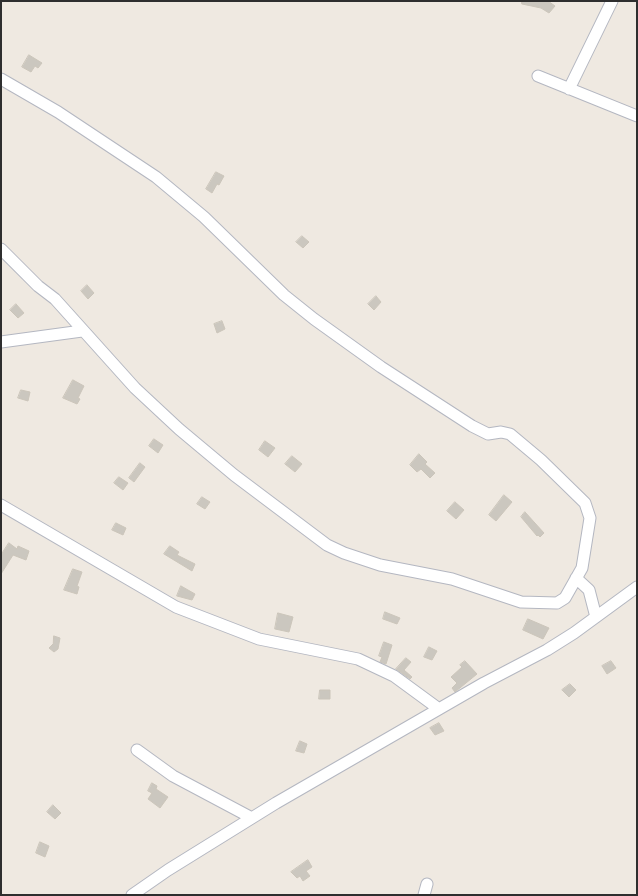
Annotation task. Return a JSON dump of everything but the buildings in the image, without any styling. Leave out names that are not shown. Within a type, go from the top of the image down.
[{"type":"street","points":[[569,89],[612,1]]},
{"type":"street","points":[[538,76],[637,116]]},
{"type":"street","points":[[1,80],[58,112],[156,177],[204,217],[284,295],[314,319],[382,367],[460,418],[488,434],[501,432],[510,434],[541,460],[579,497],[589,510],[589,532],[582,568],[569,593],[561,601],[521,602],[452,579],[380,565],[336,550],[318,539],[234,475],[179,429],[135,388],[82,331],[55,299],[38,286],[1,249]]},
{"type":"street","points":[[1,342],[82,331]]},
{"type":"street","points":[[1,505],[176,607],[258,639],[358,659],[394,676],[439,709]]},
{"type":"street","points":[[576,578],[589,590],[596,617]]},
{"type":"street","points":[[132,895],[168,870],[252,818],[439,709],[547,650],[596,617],[637,586]]},
{"type":"street","points":[[138,750],[173,776],[252,818]]},
{"type":"street","points":[[424,895],[427,884]]}]
